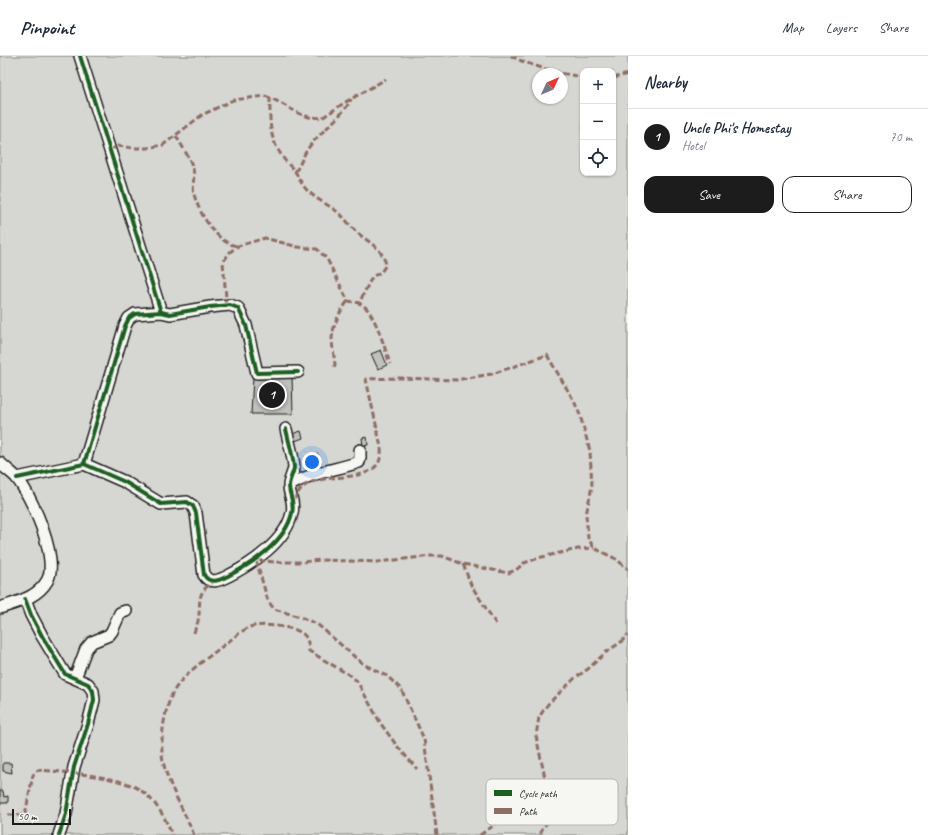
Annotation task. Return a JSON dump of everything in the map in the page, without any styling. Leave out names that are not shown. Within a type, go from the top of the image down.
[{"type":"street","points":[[80,56],[161,312]]},
{"type":"street","points":[[84,464],[127,322],[129,318],[135,314],[161,312],[170,314],[230,305],[238,308],[246,325],[257,373],[298,372]]},
{"type":"street","points":[[17,478],[84,464],[125,482],[161,504],[187,502],[193,506],[196,513],[204,575],[206,579],[210,581],[218,580],[256,560],[277,540],[285,529],[292,514],[293,501],[289,486],[294,468],[286,429]]},
{"type":"street","points":[[289,486],[300,479],[320,472],[342,468],[359,462],[360,450]]},
{"type":"street","points":[[0,463],[17,478],[40,521],[47,542],[50,572],[48,580],[37,592],[25,599],[0,608]]},
{"type":"street","points":[[25,599],[31,615],[65,674],[88,684],[93,690],[94,700],[74,767],[66,814],[59,835]]},
{"type":"street","points":[[74,678],[86,649],[92,642],[109,635],[114,628],[120,613],[126,611]]},
{"type":"shaded area","points":[[0,56],[628,56],[628,835],[0,835]]},
{"type":"building","points":[[381,350],[387,365],[378,369],[371,354]]},
{"type":"building","points":[[292,376],[293,414],[251,414],[253,377]]},
{"type":"building","points":[[301,431],[303,438],[295,441],[292,434]]},
{"type":"building","points":[[367,437],[368,445],[363,446],[362,438]]},
{"type":"building","points":[[318,454],[321,465],[310,469],[306,457]]},
{"type":"building","points":[[3,763],[11,763],[12,773],[3,771]]},
{"type":"building","points":[[0,791],[3,791],[4,797],[8,796],[8,803],[0,803]]},
{"type":"marked path","points":[[511,56],[546,69],[580,76]]},
{"type":"marked path","points":[[616,77],[628,74]]},
{"type":"marked path","points":[[109,150],[118,146],[147,148],[163,145],[202,115],[233,100],[265,96],[298,113],[309,117],[322,118],[344,103],[386,79]]},
{"type":"marked path","points":[[270,97],[271,130],[275,144],[285,161],[295,171],[308,191],[340,214],[356,232],[376,247],[384,259],[386,265],[381,272],[372,277],[359,303]]},
{"type":"marked path","points":[[295,172],[309,147],[338,117],[351,99]]},
{"type":"marked path","points":[[176,136],[192,165],[194,172],[194,194],[204,218],[216,234],[223,240],[238,246]]},
{"type":"marked path","points":[[225,305],[226,298],[223,262],[230,252],[238,246],[265,238],[298,247],[317,249],[327,259],[348,301],[356,302],[364,306],[372,317],[380,333],[390,364]]},
{"type":"marked path","points":[[335,367],[332,342],[333,333],[337,318],[348,301]]},
{"type":"marked path","points":[[293,501],[298,492],[311,482],[363,474],[373,469],[380,460],[381,447],[366,379],[401,378],[456,380],[492,374],[547,355],[574,401],[580,415],[590,451],[592,486],[586,515],[588,538],[594,548],[616,559],[628,569]]},
{"type":"marked path","points":[[437,835],[424,739],[401,689],[387,676],[363,664],[317,624],[274,609],[268,601],[256,560],[274,562],[321,560],[378,562],[442,556],[463,564],[508,573],[516,570],[524,563],[542,557],[578,549],[594,548]]},
{"type":"marked path","points":[[463,564],[471,585],[496,624]]},
{"type":"marked path","points":[[194,633],[198,621],[201,595],[204,590],[214,581]]},
{"type":"marked path","points":[[194,835],[170,783],[163,762],[162,737],[166,711],[179,683],[196,667],[242,631],[250,627],[262,625],[279,626],[295,630],[305,636],[309,645],[309,651],[357,681],[381,724],[397,746],[417,769]]},
{"type":"marked path","points":[[545,779],[536,736],[539,717],[548,704],[575,678],[588,669],[628,635]]},
{"type":"marked path","points":[[8,815],[25,815],[33,775],[38,770],[78,774],[122,782],[143,792],[153,801],[167,823],[172,835]]},
{"type":"marked path","points":[[480,835],[494,825]]},
{"type":"marked path","points":[[541,835],[541,831],[545,825]]},
{"type":"cycle path","points":[[80,56],[161,312]]},
{"type":"cycle path","points":[[17,478],[84,464],[125,326],[129,318],[135,314],[161,312],[170,314],[230,305],[238,308],[246,325],[257,373],[298,372]]},
{"type":"cycle path","points":[[84,464],[125,482],[161,504],[187,502],[193,506],[196,513],[204,575],[209,580],[215,581],[237,571],[257,558],[275,542],[289,523],[293,509],[289,484],[294,468],[286,429]]},
{"type":"cycle path","points":[[25,599],[31,615],[42,636],[65,674],[88,684],[93,691],[94,700],[74,767],[66,814],[59,835]]},
{"type":"place","name":"Uncle Phi's Homestay","points":[[272,395]]}]
